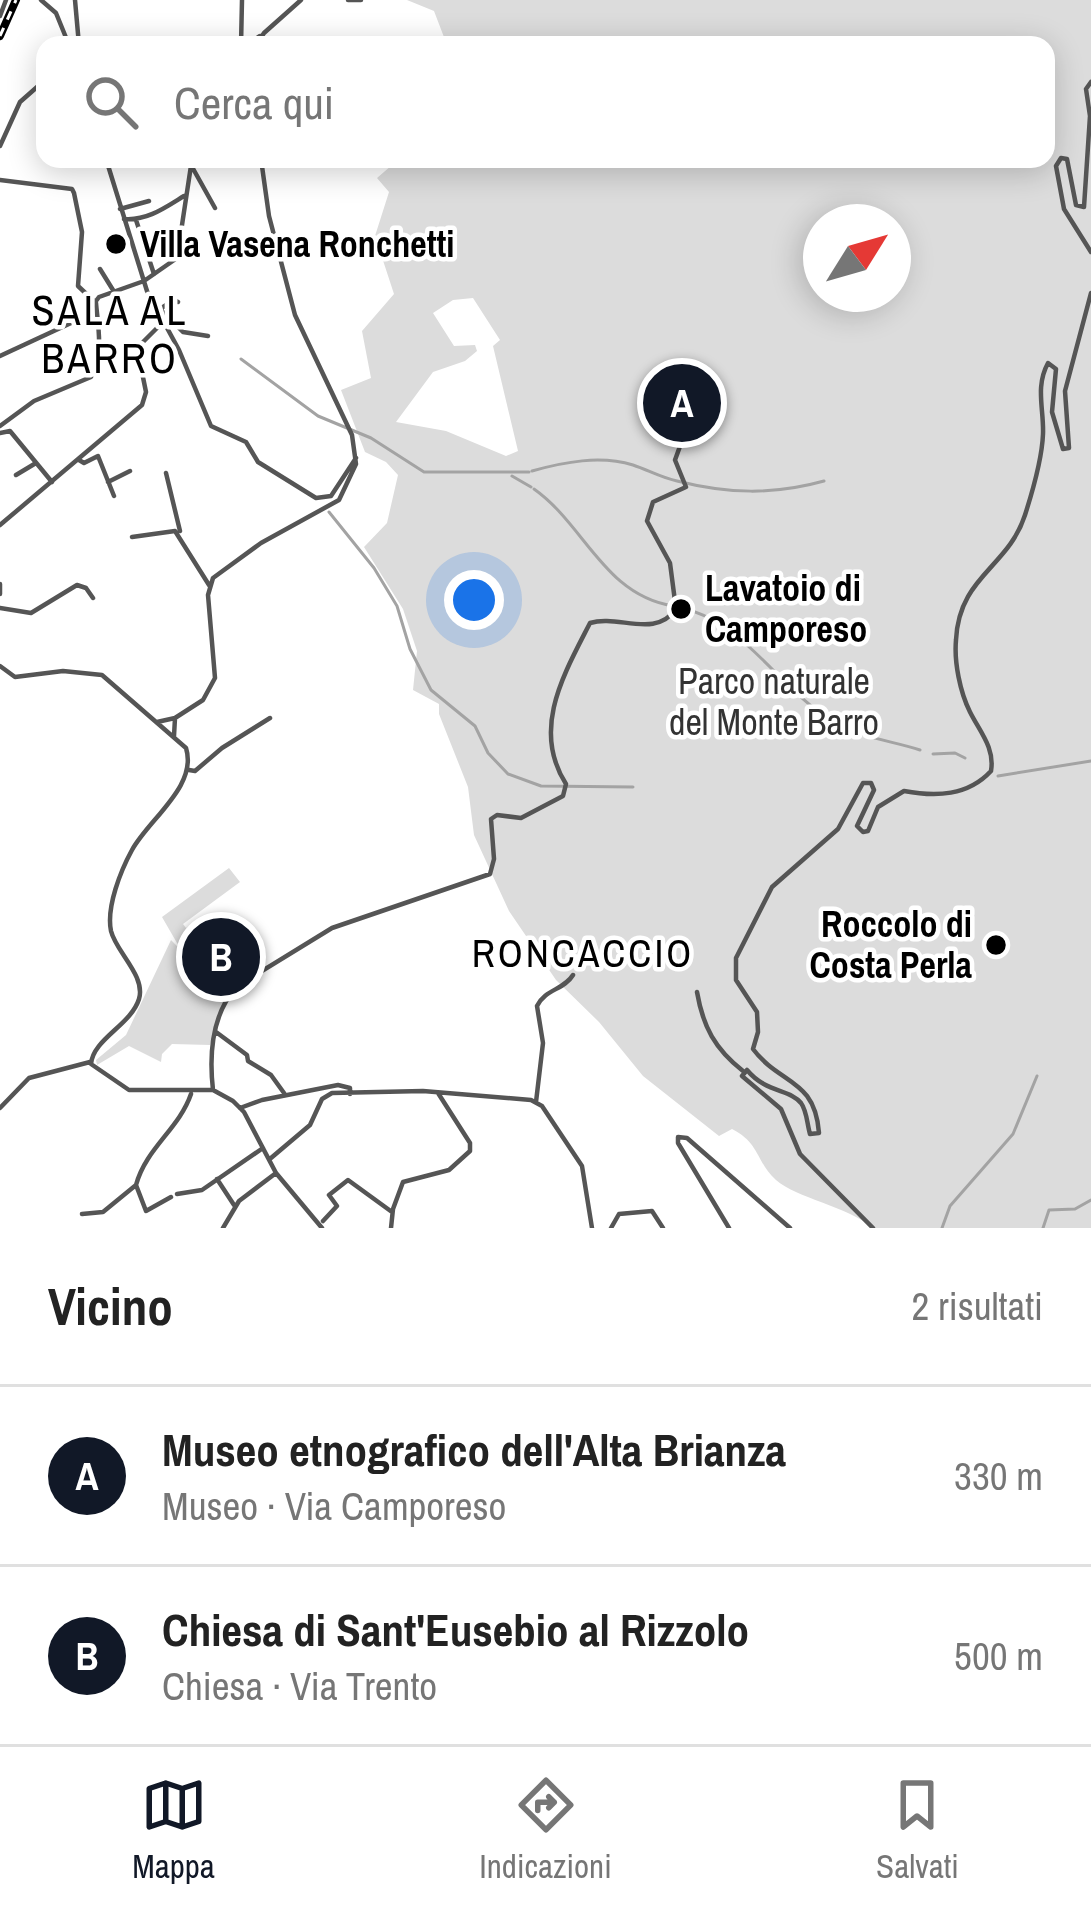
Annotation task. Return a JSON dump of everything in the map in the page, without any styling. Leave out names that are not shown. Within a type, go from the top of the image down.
[{"type":"street","points":[[0,16],[5,0]]},
{"type":"street","points":[[41,0],[56,13],[65,36]]},
{"type":"street","points":[[75,0],[78,36]]},
{"type":"street","points":[[242,0],[245,36]]},
{"type":"street","points":[[260,36],[302,0]]},
{"type":"street","points":[[348,0],[361,0]]},
{"type":"street","points":[[1089,86],[1084,207],[1076,205],[1070,162],[1061,158],[1056,166],[1064,209],[1091,252]]},
{"type":"street","points":[[0,146],[20,103],[36,88]]},
{"type":"street","points":[[109,168],[144,281],[211,426],[246,442],[258,462],[316,498],[331,496],[356,461]]},
{"type":"street","points":[[0,356],[84,317],[99,296],[144,281],[177,258],[192,168]]},
{"type":"street","points":[[195,168],[215,208]]},
{"type":"street","points":[[209,584],[246,553],[339,500],[356,461],[352,435],[295,315],[269,216],[262,168]]},
{"type":"street","points":[[0,181],[72,189],[82,232],[78,286],[96,302],[98,360],[91,376],[34,401],[0,430]]},
{"type":"street","points":[[124,219],[136,220],[184,196]]},
{"type":"street","points":[[120,209],[149,201]]},
{"type":"street","points":[[136,220],[154,274]]},
{"type":"street","points":[[100,269],[121,303]]},
{"type":"street","points":[[698,992],[703,1023],[714,1042],[763,1087],[798,1100],[808,1131],[818,1135],[816,1111],[808,1094],[753,1049],[757,1012],[736,980],[736,958],[772,887],[838,829],[863,783],[872,783],[874,790],[857,826],[863,832],[868,831],[878,807],[904,791],[922,795],[959,792],[973,788],[991,771],[989,748],[966,702],[956,658],[958,624],[972,585],[1004,555],[1024,519],[1043,434],[1039,394],[1048,363],[1056,369],[1052,412],[1063,449],[1069,448],[1065,392],[1091,293]]},
{"type":"street","points":[[160,309],[174,299],[178,302]]},
{"type":"street","points":[[160,309],[182,332],[208,336]]},
{"type":"street","points":[[0,525],[142,405],[146,392],[137,348],[164,321]]},
{"type":"street","points":[[213,1090],[210,1054],[232,992],[332,928],[490,874],[494,859],[491,819],[528,816],[566,790],[555,765],[550,715],[590,623],[611,620],[643,626],[664,620],[676,609],[670,563],[646,521],[653,502],[686,484],[676,460],[683,438],[674,385]]},
{"type":"street","points":[[0,430],[10,431],[52,482]]},
{"type":"street","points":[[79,460],[84,463],[98,456],[114,496]]},
{"type":"street","points":[[16,475],[36,463]]},
{"type":"street","points":[[108,482],[130,471]]},
{"type":"street","points":[[157,722],[175,718],[203,700],[215,678],[209,584],[182,537],[166,473]]},
{"type":"street","points":[[132,537],[168,530],[182,537]]},
{"type":"street","points":[[0,584],[0,594]]},
{"type":"street","points":[[0,608],[31,613],[77,585],[86,587],[94,598]]},
{"type":"street","points":[[0,666],[15,676],[63,671],[102,675],[186,748],[189,770],[124,864],[111,930],[139,983],[140,996],[122,1027],[92,1054],[93,1068],[129,1090],[223,1094],[240,1108],[276,1173],[322,1224],[337,1206],[329,1195],[348,1180],[392,1212]]},
{"type":"street","points":[[174,736],[175,718]]},
{"type":"street","points":[[189,770],[195,771],[270,718]]},
{"type":"street","points":[[573,975],[546,993],[537,1006],[543,1042],[536,1102],[582,1166],[592,1228]]},
{"type":"street","points":[[216,1032],[272,1075],[286,1095]]},
{"type":"street","points":[[0,1108],[29,1078],[90,1062]]},
{"type":"street","points":[[743,1071],[742,1076],[787,1118],[800,1154],[873,1228]]},
{"type":"street","points":[[240,1108],[338,1084],[350,1088],[350,1094]]},
{"type":"street","points":[[82,1214],[103,1212],[136,1185],[142,1166],[185,1108],[191,1091]]},
{"type":"street","points":[[270,1159],[310,1125],[326,1095],[438,1093],[536,1102]]},
{"type":"street","points":[[391,1228],[392,1212],[406,1180],[449,1169],[470,1151],[470,1143],[438,1093]]},
{"type":"street","points":[[728,1228],[678,1137],[687,1138],[790,1228]]},
{"type":"street","points":[[136,1185],[146,1211],[174,1195],[198,1192],[263,1148]]},
{"type":"street","points":[[223,1228],[235,1207],[276,1173]]},
{"type":"street","points":[[217,1179],[235,1207]]},
{"type":"street","points":[[611,1228],[619,1214],[652,1210],[663,1228]]},
{"type":"green space","name":"Parco naturale del Monte Barro","points":[[407,0],[1091,0],[1091,1228],[873,1228],[785,1186],[748,1140],[732,1129],[719,1136],[643,1076],[599,1022],[556,980],[509,911],[474,835],[468,787],[439,704],[413,690],[417,651],[403,609],[364,547],[387,523],[398,475],[386,462],[365,452],[341,390],[371,378],[362,331],[394,294],[375,236],[389,192],[377,178],[389,168],[1055,168],[1055,36],[444,36],[434,11]],"holes":[[[473,298],[500,340],[493,346],[518,451],[506,456],[446,431],[396,422],[433,372],[465,361],[477,351],[475,345],[454,346],[433,313],[453,300]]]},
{"type":"green space","points":[[229,868],[240,882],[183,924],[191,925],[204,942],[192,957],[162,917]]},
{"type":"green space","points":[[171,940],[225,997],[210,1045],[172,1044],[161,1062],[129,1046],[97,1065],[96,1060],[126,1035]]},
{"type":"waterway","points":[[241,359],[318,416],[371,438],[424,472],[529,472]]},
{"type":"waterway","points":[[532,471],[608,460],[677,481],[733,490],[769,491],[824,481]]},
{"type":"waterway","points":[[512,476],[531,487]]},
{"type":"waterway","points":[[534,489],[612,574],[649,599],[673,606]]},
{"type":"waterway","points":[[329,512],[374,568],[397,606],[410,649],[431,690],[475,726],[488,753],[508,774],[541,786],[633,787]]},
{"type":"waterway","points":[[678,607],[701,614],[741,640],[832,721],[920,750]]},
{"type":"waterway","points":[[933,754],[955,753],[965,758]]},
{"type":"waterway","points":[[998,776],[1091,761]]},
{"type":"waterway","points":[[942,1228],[950,1206],[1013,1134],[1037,1076]]},
{"type":"waterway","points":[[1043,1228],[1049,1210],[1075,1209],[1091,1200]]},
{"type":"railway","points":[[0,36],[16,0]]},
{"type":"place","name":"Villa Vasena Ronchetti","points":[[116,244]]},
{"type":"place","name":"Museo etnografico dell'Alta Brianza","points":[[682,403]]},
{"type":"place","name":"Lavatoio di Camporeso","points":[[681,609]]},
{"type":"place","name":"Roccolo di Costa Perla","points":[[996,945]]},
{"type":"place","name":"Chiesa di Sant'Eusebio al Rizzolo","points":[[221,957]]},
{"type":"district","name":"SALA AL BARRO","points":[[110,334]]},
{"type":"district","name":"RONCACCIO","points":[[583,953]]}]
